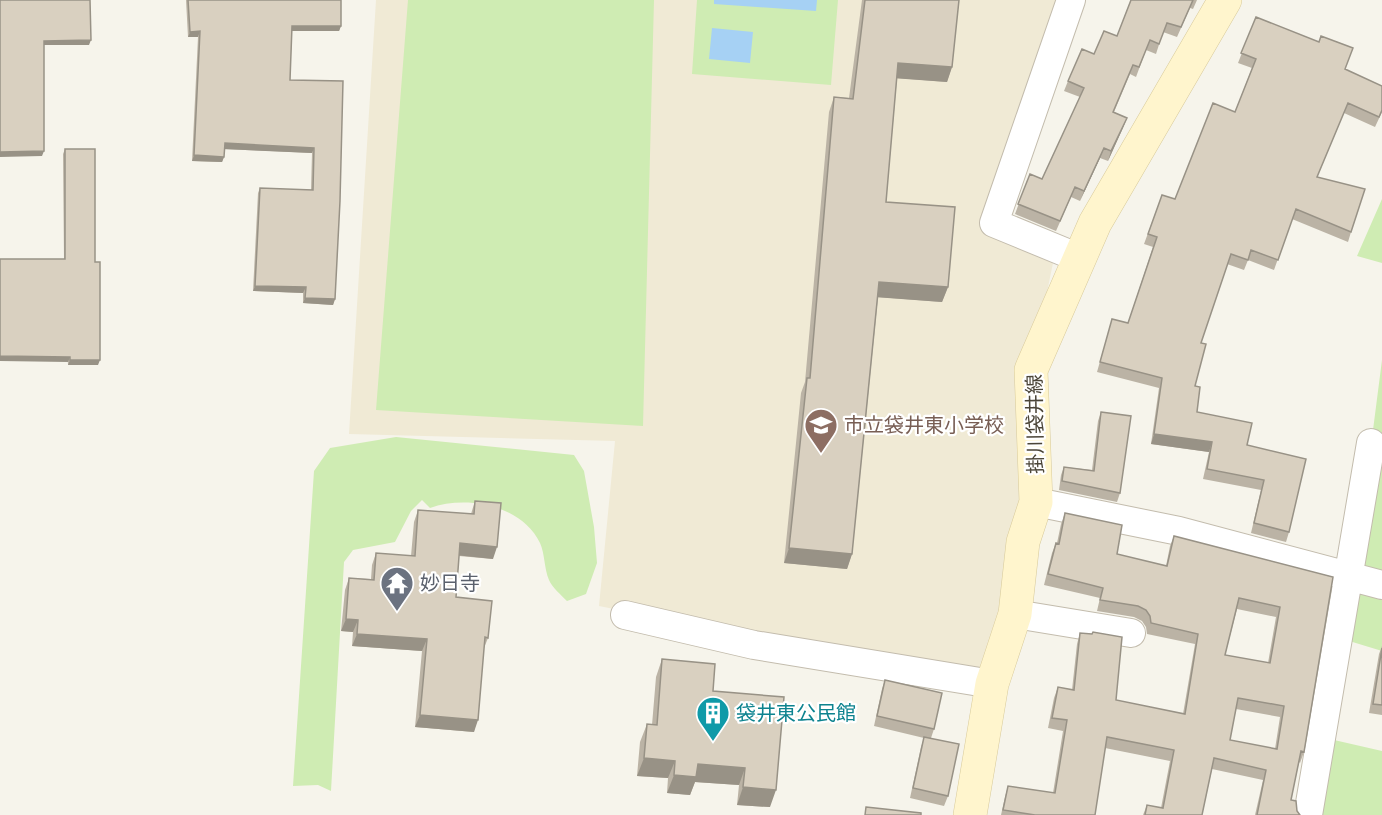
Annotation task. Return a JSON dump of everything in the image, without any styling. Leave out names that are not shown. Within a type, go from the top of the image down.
[{"type":"main road","name":"掛川袋井線","points":[[970,815],[992,684],[1015,614],[1023,543],[1036,502],[1031,370],[1095,223],[1225,0]]},
{"type":"street","points":[[1071,0],[994,223],[1079,258]]},
{"type":"street","points":[[1308,815],[1371,443]]},
{"type":"street","points":[[1036,502],[1179,531],[1382,585]]},
{"type":"street","points":[[1015,614],[1131,633]]},
{"type":"street","points":[[625,615],[754,645],[992,684]]},
{"type":"shaded area","points":[[376,0],[1068,0],[994,223],[1053,263],[1031,370],[1036,502],[992,684],[599,606],[615,441],[349,434]]},
{"type":"green space","points":[[408,0],[654,0],[643,426],[376,410]]},
{"type":"green space","points":[[697,0],[838,0],[831,85],[692,74]]},
{"type":"green space","points":[[1382,199],[1382,263],[1357,256]]},
{"type":"green space","points":[[1382,360],[1382,651],[1346,640]]},
{"type":"green space","points":[[396,437],[574,455],[584,471],[594,527],[597,563],[586,594],[567,601],[549,580],[540,543],[532,530],[520,520],[492,506],[460,503],[430,508],[422,500],[411,511],[395,542],[353,550],[344,562],[331,791],[318,785],[293,786],[314,471],[330,448]]},
{"type":"green space","points":[[1321,737],[1382,751],[1382,815],[1315,815]]},
{"type":"water","points":[[714,0],[817,0],[816,11],[714,4]]},
{"type":"water","points":[[712,28],[753,32],[750,63],[709,59]]},
{"type":"building","points":[[0,0],[90,0],[91,40],[44,41],[44,151],[0,152]]},
{"type":"building","points":[[188,0],[341,0],[341,26],[292,26],[290,80],[343,81],[335,299],[305,298],[306,287],[255,286],[260,188],[313,190],[314,148],[225,143],[224,157],[194,155],[200,31],[190,32]]},
{"type":"building","points":[[865,0],[959,0],[952,67],[898,63],[886,202],[955,207],[948,287],[879,282],[852,554],[789,548],[807,378],[810,378],[834,97],[853,99]]},
{"type":"building","points":[[1131,0],[1193,0],[1181,27],[1167,23],[1159,44],[1150,40],[1139,67],[1133,65],[1113,112],[1127,118],[1111,151],[1104,148],[1084,191],[1075,187],[1060,221],[1018,204],[1030,174],[1042,179],[1084,88],[1068,81],[1082,49],[1094,54],[1104,31],[1117,36]]},
{"type":"building","points":[[1256,17],[1319,42],[1321,36],[1353,48],[1345,69],[1382,86],[1382,110],[1379,117],[1348,103],[1317,177],[1365,189],[1351,232],[1296,209],[1278,260],[1251,250],[1248,260],[1231,254],[1201,343],[1206,344],[1195,386],[1200,387],[1197,412],[1252,423],[1247,445],[1306,459],[1289,532],[1254,523],[1264,480],[1207,469],[1212,442],[1154,434],[1162,378],[1100,362],[1112,319],[1128,323],[1157,237],[1148,234],[1162,195],[1175,199],[1213,103],[1235,112],[1256,59],[1241,53]]},
{"type":"building","points":[[65,149],[95,149],[95,262],[100,262],[100,360],[0,356],[0,259],[65,259]]},
{"type":"building","points":[[1101,412],[1131,416],[1120,493],[1062,481],[1064,467],[1094,471]]},
{"type":"building","points":[[475,501],[501,503],[497,547],[460,543],[456,597],[492,601],[488,638],[485,637],[478,720],[420,715],[427,639],[357,634],[358,620],[346,619],[349,578],[374,580],[376,553],[415,556],[418,510],[474,514]]},
{"type":"building","points":[[1065,513],[1122,525],[1117,554],[1167,566],[1174,536],[1333,577],[1304,752],[1301,751],[1291,800],[1296,801],[1300,815],[1257,815],[1266,770],[1214,758],[1202,815],[1145,815],[1147,805],[1163,808],[1174,750],[1107,737],[1095,815],[1035,815],[1003,810],[1008,786],[1055,793],[1067,720],[1052,718],[1058,687],[1074,690],[1080,633],[1092,634],[1093,632],[1122,637],[1116,700],[1185,714],[1198,634],[1151,623],[1146,610],[1138,606],[1100,600],[1103,588],[1048,574],[1056,543],[1059,544]],"holes":[[[1239,598],[1280,607],[1270,663],[1225,655]],[[1238,698],[1284,706],[1277,749],[1230,740]]]},
{"type":"building","points":[[1382,648],[1382,705],[1373,704]]},
{"type":"building","name":"袋井東公民館","points":[[662,659],[715,664],[713,691],[784,697],[776,790],[743,787],[745,768],[698,764],[696,777],[674,775],[675,761],[644,758],[647,724],[657,725]]},
{"type":"building","points":[[885,680],[942,693],[934,729],[877,716]]},
{"type":"building","points":[[924,737],[959,744],[948,796],[913,788]]},
{"type":"building","points":[[866,807],[921,813],[921,815],[865,815]]},
{"type":"place","name":"市立袋井東小学校","points":[[821,454]]},
{"type":"place","name":"妙日寺","points":[[397,612]]},
{"type":"place","name":"袋井東公民館","points":[[713,742]]}]
